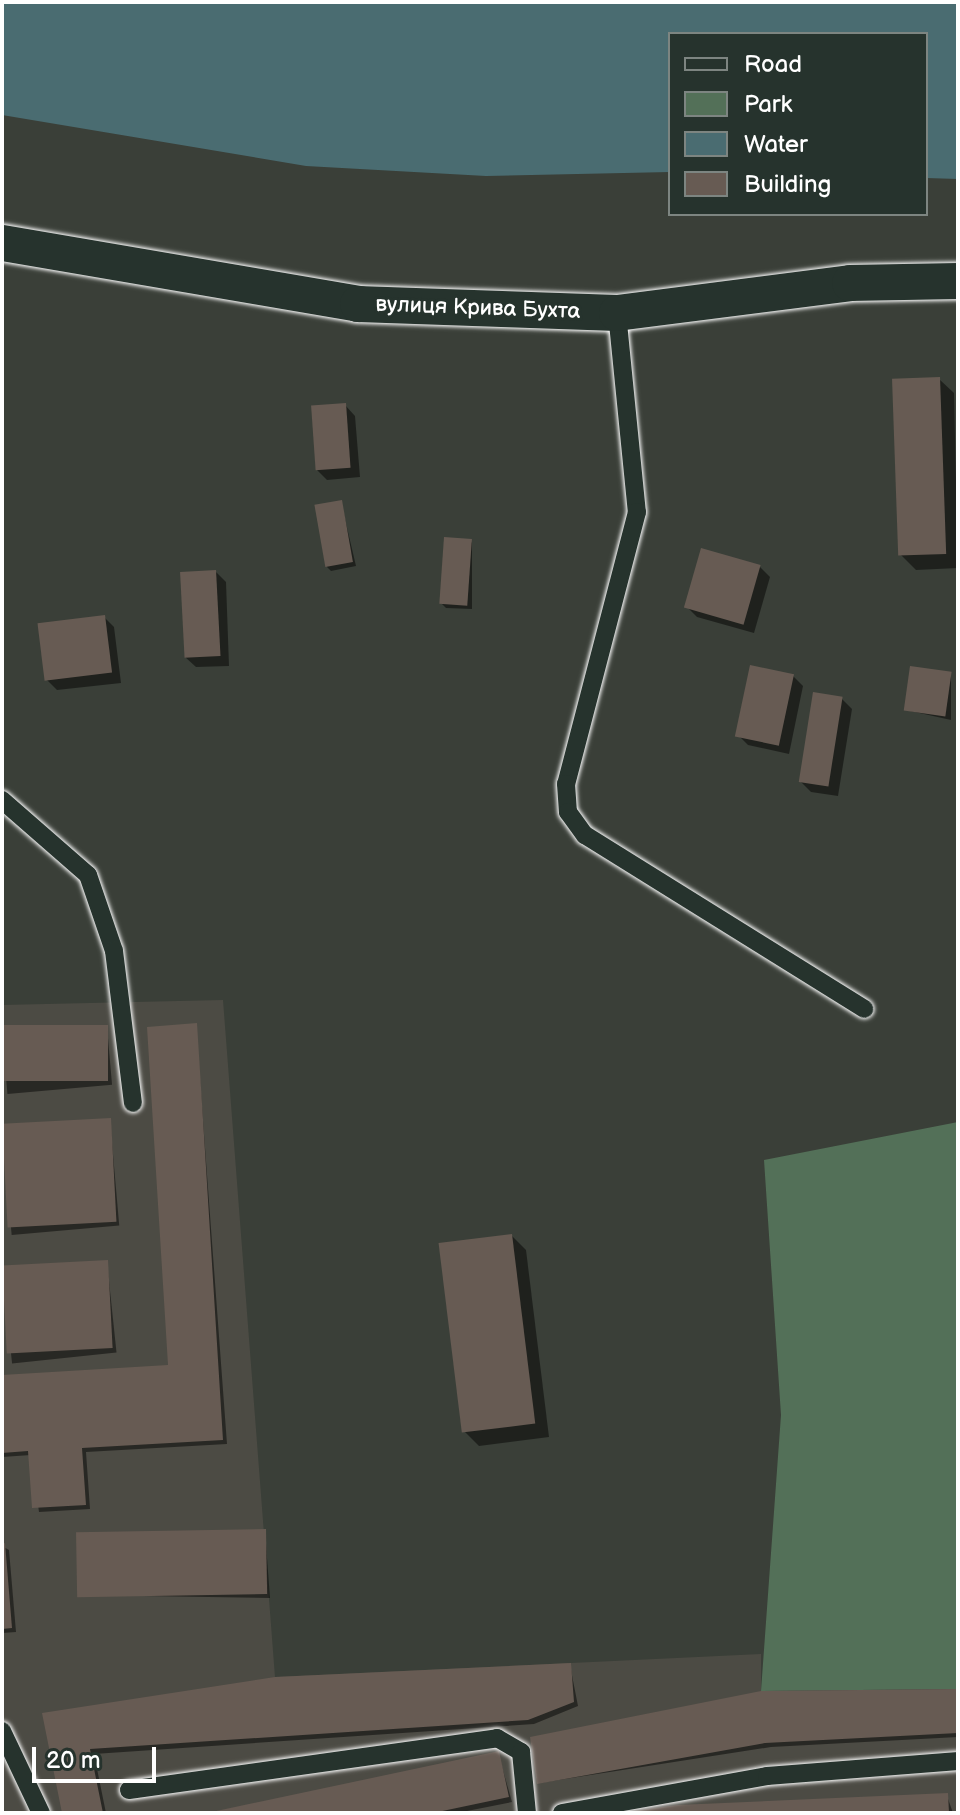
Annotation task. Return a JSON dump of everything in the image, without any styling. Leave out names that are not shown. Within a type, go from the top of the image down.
[{"type":"street","name":"вулиця Крива Бухта","points":[[2,243],[358,304],[617,313],[850,283],[958,281]]},
{"type":"lane","points":[[617,313],[637,512],[566,784],[568,812],[585,835],[864,1009]]},
{"type":"lane","points":[[2,800],[88,875],[114,951],[133,1103]]},
{"type":"lane","points":[[2,1731],[41,1813]]},
{"type":"lane","points":[[129,1790],[497,1738],[521,1752],[527,1813]]},
{"type":"lane","points":[[562,1813],[616,1807],[767,1776],[958,1761]]},
{"type":"shaded area","points":[[223,1000],[275,1677],[761,1654],[761,1691],[958,1689],[958,1813],[2,1813],[2,1005]]},
{"type":"green space","points":[[958,1122],[958,1689],[761,1691],[781,1415],[764,1160]]},
{"type":"water","points":[[2,2],[958,2],[958,179],[928,178],[928,32],[668,32],[668,172],[486,176],[306,166],[2,115]]},
{"type":"building","points":[[940,377],[946,554],[898,556],[892,379]]},
{"type":"building","points":[[346,403],[351,468],[316,470],[311,405]]},
{"type":"building","points":[[342,500],[353,562],[325,567],[314,505]]},
{"type":"building","points":[[444,537],[472,539],[467,606],[439,604]]},
{"type":"building","points":[[701,548],[761,565],[744,625],[684,608]]},
{"type":"building","points":[[216,570],[221,656],[185,658],[180,572]]},
{"type":"building","points":[[105,615],[112,673],[45,681],[38,623]]},
{"type":"building","points":[[750,665],[794,674],[779,746],[735,736]]},
{"type":"building","points":[[910,666],[952,672],[945,716],[904,711]]},
{"type":"building","points":[[813,692],[843,697],[828,787],[799,782]]},
{"type":"building","points":[[197,1023],[223,1440],[82,1448],[86,1505],[32,1508],[28,1451],[2,1453],[2,1375],[168,1365],[147,1027]]},
{"type":"building","points":[[2,1025],[108,1025],[108,1081],[2,1081]]},
{"type":"building","points":[[111,1118],[116,1222],[8,1228],[2,1124]]},
{"type":"building","points":[[512,1234],[535,1424],[462,1433],[439,1243]]},
{"type":"building","points":[[108,1260],[113,1348],[7,1353],[2,1266]]},
{"type":"building","points":[[266,1529],[267,1594],[77,1597],[76,1532]]},
{"type":"building","points":[[5,1543],[12,1628],[2,1629],[2,1544]]},
{"type":"building","points":[[571,1663],[574,1702],[528,1720],[90,1749],[103,1813],[62,1813],[42,1713],[275,1677]]},
{"type":"building","points":[[958,1689],[958,1733],[765,1743],[537,1784],[530,1737],[761,1691]]},
{"type":"building","points":[[499,1751],[509,1797],[433,1813],[207,1813]]},
{"type":"building","points":[[948,1793],[949,1813],[632,1811],[678,1805]]}]
